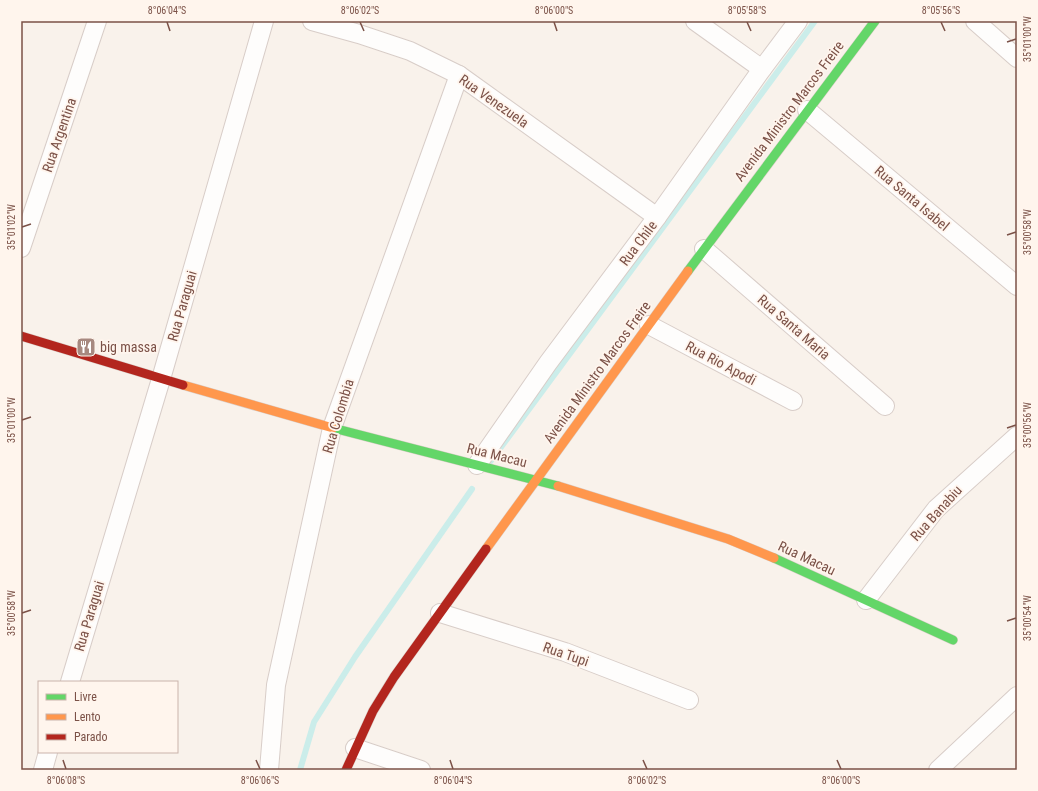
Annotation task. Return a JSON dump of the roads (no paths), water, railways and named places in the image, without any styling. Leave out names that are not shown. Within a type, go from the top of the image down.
[{"type":"street","name":"Rua Argentina","points":[[21,248],[97,21]]},
{"type":"street","name":"Rua Paraguai","points":[[70,681],[161,379],[264,21]]},
{"type":"street","name":"Rua Venezuela","points":[[312,21],[410,51],[459,75],[657,217]]},
{"type":"street","points":[[695,21],[762,69]]},
{"type":"street","name":"Rua Chile","points":[[477,465],[548,363],[657,217],[798,21]]},
{"type":"street","name":"Avenida Ministro Marcos Freire","points":[[346,770],[373,711],[394,677],[704,249],[875,21]]},
{"type":"street","points":[[975,21],[1017,58]]},
{"type":"street","name":"Rua Colombia","points":[[268,770],[276,685],[332,428],[459,75]]},
{"type":"street","name":"Rua Santa Isabel","points":[[807,110],[1017,286]]},
{"type":"street","name":"Rua Santa Maria","points":[[704,249],[885,406]]},
{"type":"street","name":"Rua Rio Apodi","points":[[649,325],[793,401]]},
{"type":"street","name":"Rua Macau","points":[[21,336],[161,379],[332,428],[536,479],[728,539],[954,640]]},
{"type":"street","name":"Rua Banabiu","points":[[866,600],[936,509],[1017,436]]},
{"type":"street","name":"Rua Tupi","points":[[440,613],[565,652],[689,700]]},
{"type":"street","points":[[938,770],[1017,696]]},
{"type":"street","points":[[355,748],[421,770]]},
{"type":"street","points":[[43,770],[48,753]]},
{"type":"waterway","points":[[490,462],[815,21]]},
{"type":"waterway","points":[[300,770],[314,722],[355,657],[472,489]]},
{"type":"place","name":"big massa","points":[[86,347]]}]
